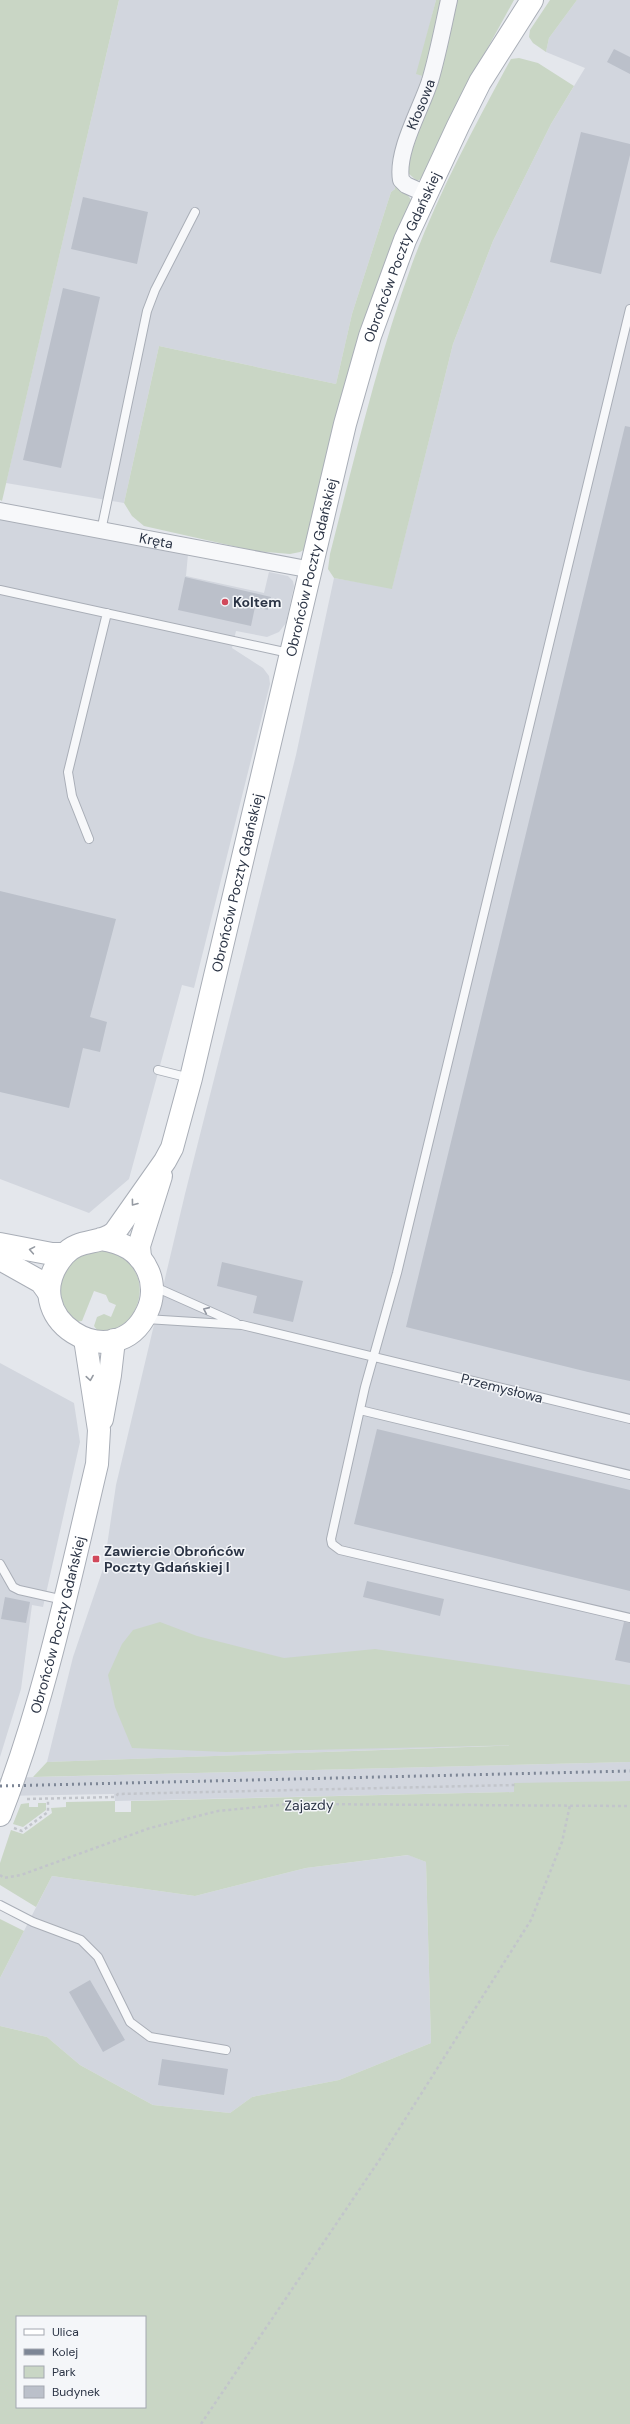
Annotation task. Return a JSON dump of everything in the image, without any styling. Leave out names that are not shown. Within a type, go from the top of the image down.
[{"type":"street","name":"Kłosowa","points":[[426,194],[406,185],[401,180],[401,168],[410,134],[430,81],[449,0]]},
{"type":"street","name":"Obrońców Poczty Gdańskiej","points":[[140,1258],[139,1246],[165,1161],[178,1131],[312,570],[345,424],[370,336],[405,240],[480,82],[532,0]]},
{"type":"street","name":"Kręta","points":[[0,512],[312,570]]},
{"type":"street","name":"Obrońców Poczty Gdańskiej","points":[[101,1239],[115,1232],[165,1161]]},
{"type":"street","points":[[101,1239],[127,1246],[140,1258],[151,1281],[152,1298],[149,1309],[141,1322],[129,1333],[114,1340],[102,1342],[85,1339],[64,1327],[51,1305],[49,1293],[54,1268],[64,1254],[86,1241],[101,1239]]},
{"type":"street","points":[[0,1244],[52,1254],[64,1254]]},
{"type":"street","points":[[0,1259],[41,1282],[49,1293]]},
{"type":"street","name":"Obrońców Poczty Gdańskiej","points":[[85,1339],[99,1430]]},
{"type":"street","name":"Obrońców Poczty Gdańskiej","points":[[4,1821],[65,1600],[97,1464],[99,1430],[110,1375],[114,1340]]},
{"type":"lane","points":[[101,531],[147,311],[155,290],[195,212]]},
{"type":"lane","points":[[630,309],[397,1273],[360,1410],[331,1533],[332,1544],[336,1547],[630,1618]]},
{"type":"lane","points":[[0,590],[292,654]]},
{"type":"lane","points":[[89,839],[72,796],[68,772],[107,614]]},
{"type":"lane","points":[[158,1070],[191,1078]]},
{"type":"lane","points":[[151,1281],[160,1290],[242,1325]]},
{"type":"lane","points":[[141,1322],[153,1319],[242,1325]]},
{"type":"lane","name":"Przemysłowa","points":[[242,1325],[630,1419]]},
{"type":"lane","points":[[360,1410],[630,1475]]},
{"type":"lane","points":[[0,1564],[13,1586],[19,1590],[65,1600]]},
{"type":"lane","points":[[0,1905],[33,1922],[81,1940],[98,1957],[130,2022],[150,2037],[226,2050]]},
{"type":"path","points":[[25,1799],[115,1797],[118,1794],[515,1785]]},
{"type":"path","points":[[4,1821],[22,1830],[48,1812],[48,1799]]},
{"type":"path","name":"Zajazdy","points":[[0,1875],[4,1878],[21,1875],[150,1828],[218,1811],[288,1804],[630,1806]]},
{"type":"path","points":[[202,2424],[380,2159],[531,1920],[562,1842],[570,1805]]},
{"type":"shaded area","points":[[119,0],[436,0],[417,74],[422,76],[398,154],[395,189],[391,192],[352,314],[336,384],[159,346],[124,503],[6,483]]},
{"type":"shaded area","points":[[577,0],[630,0],[630,1741],[47,1762],[73,1657],[104,1566],[116,1485],[185,1194],[296,755],[334,578],[392,588],[453,344],[493,241],[551,124],[585,68],[546,52],[549,38]]},
{"type":"shaded area","points":[[0,519],[188,554],[186,576],[264,593],[269,572],[288,576],[293,581],[294,586],[286,623],[279,632],[267,637],[236,631],[232,648],[263,668],[269,676],[270,684],[194,988],[182,985],[129,1179],[89,1213],[0,1179]]},
{"type":"shaded area","points":[[0,1363],[74,1403],[80,1442],[43,1607],[32,1605],[21,1689],[0,1757]]},
{"type":"shaded area","points":[[630,1762],[630,1781],[514,1784],[515,1792],[115,1801],[114,1794],[0,1796],[0,1778]]},
{"type":"shaded area","points":[[409,1855],[426,1862],[431,2043],[339,2080],[252,2097],[230,2113],[153,2105],[80,2065],[47,2037],[0,2026],[0,1978],[52,1876],[195,1896],[306,1868]]},
{"type":"green space","points":[[0,0],[119,0],[2,501],[0,500]]},
{"type":"green space","points":[[436,0],[444,0],[437,34],[398,154],[422,76],[416,74]]},
{"type":"green space","points":[[453,0],[514,0],[459,100],[423,178],[417,181],[408,173],[407,163]]},
{"type":"green space","points":[[550,0],[577,0],[549,38],[546,52],[533,43],[529,37],[530,30]]},
{"type":"green space","points":[[519,58],[538,63],[574,86],[551,124],[493,241],[453,344],[392,589],[334,578],[328,569],[330,554],[388,335],[412,264],[432,214],[468,140],[511,59]]},
{"type":"green space","points":[[396,179],[412,201],[307,548],[300,552],[290,554],[255,551],[144,526],[132,516],[124,503],[159,346],[336,384],[352,314],[391,192],[395,189]]},
{"type":"green space","points":[[97,1250],[118,1256],[132,1266],[139,1280],[139,1296],[135,1310],[126,1322],[113,1329],[97,1330],[94,1326],[97,1317],[104,1314],[111,1317],[116,1305],[109,1302],[106,1295],[94,1291],[82,1321],[75,1322],[67,1311],[62,1300],[62,1278],[66,1269],[84,1254]]},
{"type":"green space","points":[[160,1622],[197,1636],[284,1658],[375,1649],[630,1685],[630,1762],[33,1777],[47,1762],[524,1745],[226,1752],[132,1748],[115,1707],[108,1675],[122,1644],[133,1630]]},
{"type":"green space","points":[[630,1781],[630,2424],[0,2424],[0,2026],[47,2037],[80,2065],[153,2105],[230,2113],[252,2097],[339,2080],[431,2043],[426,1862],[408,1855],[306,1868],[195,1896],[52,1876],[36,1907],[0,1885],[0,1863],[11,1830],[23,1834],[52,1813],[51,1808],[66,1807],[66,1802],[115,1801],[115,1812],[131,1812],[131,1801],[514,1792],[514,1783]]},
{"type":"green space","points":[[29,1803],[29,1807],[38,1807],[38,1803],[46,1803],[46,1810],[23,1827],[13,1824],[21,1804]]},
{"type":"green space","points":[[0,1919],[24,1931],[0,1978]]},
{"type":"building","points":[[614,49],[630,57],[630,74],[607,62]]},
{"type":"building","points":[[581,132],[630,144],[630,155],[601,274],[550,262]]},
{"type":"building","points":[[83,197],[148,212],[137,264],[71,249]]},
{"type":"building","points":[[63,288],[100,297],[61,468],[23,460]]},
{"type":"building","points":[[625,426],[630,427],[630,1381],[406,1327]]},
{"type":"building","name":"Koltem","points":[[185,577],[271,597],[268,610],[255,607],[251,626],[178,610]]},
{"type":"building","points":[[0,891],[116,919],[90,1017],[107,1022],[100,1052],[83,1048],[69,1108],[0,1092]]},
{"type":"building","points":[[222,1262],[303,1281],[293,1322],[253,1313],[257,1296],[217,1286]]},
{"type":"building","points":[[377,1429],[630,1490],[630,1591],[354,1524]]},
{"type":"building","points":[[367,1581],[444,1599],[440,1616],[363,1597]]},
{"type":"building","points":[[5,1597],[30,1602],[26,1623],[1,1619]]},
{"type":"building","points":[[624,1622],[630,1623],[630,1663],[615,1660]]},
{"type":"building","points":[[90,1980],[125,2040],[103,2052],[69,1992]]},
{"type":"building","points":[[162,2059],[228,2069],[224,2095],[158,2085]]},
{"type":"railway","points":[[0,1786],[630,1771]]},
{"type":"place","name":"Koltem","points":[[225,602]]},
{"type":"place","name":"Zawiercie Obrońców Poczty Gdańskiej I","points":[[96,1559]]}]
